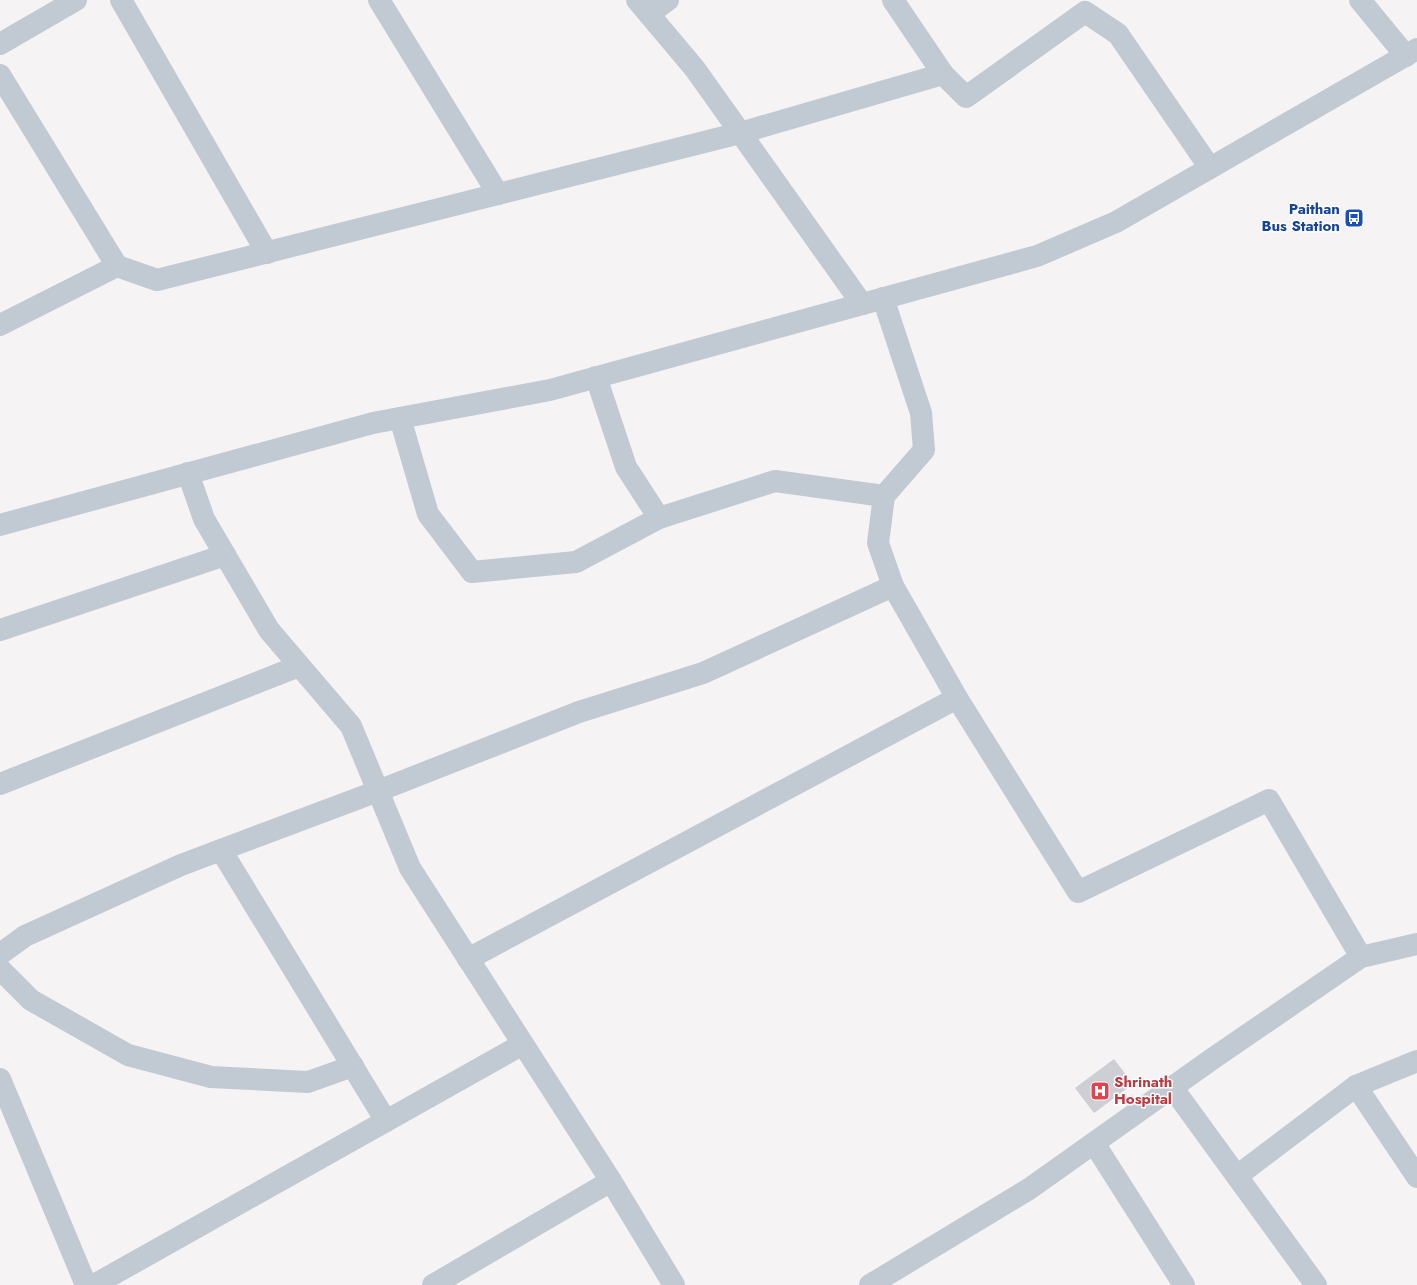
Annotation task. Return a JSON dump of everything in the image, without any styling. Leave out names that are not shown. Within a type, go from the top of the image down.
[{"type":"street","points":[[0,44],[76,0]]},
{"type":"street","points":[[121,0],[267,252]]},
{"type":"street","points":[[379,0],[498,194]]},
{"type":"street","points":[[668,0],[643,7],[695,70],[862,304]]},
{"type":"street","points":[[893,0],[943,74],[966,97],[1085,12],[1118,34],[1210,168]]},
{"type":"street","points":[[0,525],[373,423],[550,390],[1037,256],[1116,222],[1411,52],[1360,0]]},
{"type":"street","points":[[0,75],[117,266],[157,280],[740,133],[943,74]]},
{"type":"street","points":[[0,325],[117,266]]},
{"type":"street","points":[[883,298],[921,413],[924,450],[884,496],[878,543],[893,586],[957,698],[1078,892],[1269,800],[1361,957]]},
{"type":"street","points":[[596,377],[626,467],[659,518]]},
{"type":"street","points":[[400,418],[428,514],[472,572],[576,562],[659,518],[775,481],[884,496]]},
{"type":"street","points":[[188,474],[204,519],[269,630],[351,726],[410,868],[611,1181],[674,1285]]},
{"type":"street","points":[[0,630],[225,555]]},
{"type":"street","points":[[0,954],[25,936],[181,865],[378,791],[579,712],[703,673],[893,586]]},
{"type":"street","points":[[0,784],[300,666]]},
{"type":"street","points":[[468,959],[957,698]]},
{"type":"street","points":[[221,850],[386,1121]]},
{"type":"street","points":[[870,1285],[1029,1190],[1172,1087],[1361,957],[1417,944]]},
{"type":"street","points":[[0,969],[31,1000],[136,1057],[211,1077],[308,1082],[353,1066]]},
{"type":"street","points":[[94,1285],[523,1044]]},
{"type":"street","points":[[1237,1176],[1356,1086],[1417,1061]]},
{"type":"street","points":[[0,1078],[86,1285]]},
{"type":"street","points":[[1356,1086],[1417,1177]]},
{"type":"street","points":[[1172,1087],[1316,1285]]},
{"type":"street","points":[[1094,1143],[1184,1285]]},
{"type":"street","points":[[433,1285],[611,1181]]},
{"type":"building","points":[[1114,1059],[1133,1084],[1094,1113],[1075,1088]]},
{"type":"place","name":"Paithan Bus Station","points":[[1354,218]]},
{"type":"place","name":"Shrinath Hospital","points":[[1100,1091]]}]
